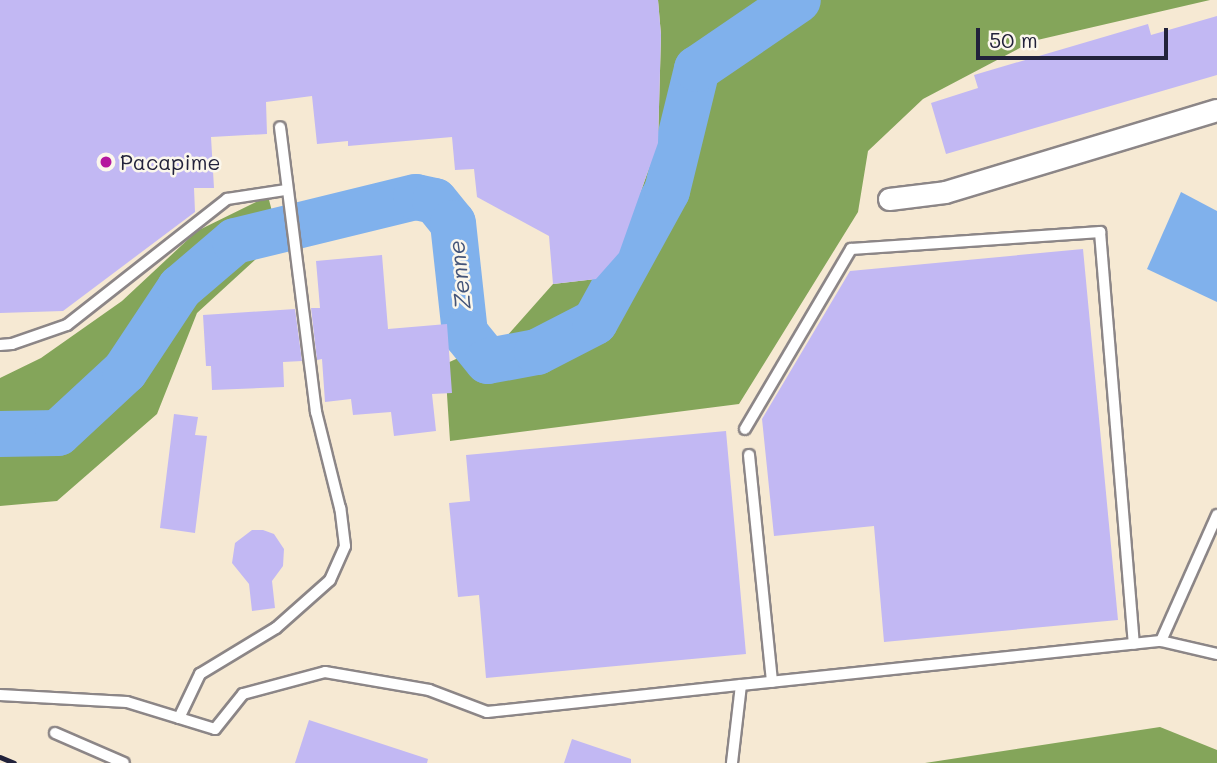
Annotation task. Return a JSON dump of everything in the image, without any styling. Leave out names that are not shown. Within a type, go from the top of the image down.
[{"type":"street","points":[[889,199],[945,192],[1217,110]]},
{"type":"lane","points":[[179,718],[200,674],[276,628],[330,580],[345,546],[340,508],[316,412],[280,127]]},
{"type":"lane","points":[[0,345],[12,344],[67,326],[227,199],[286,190]]},
{"type":"lane","points":[[745,429],[851,249],[1100,232],[1134,644]]},
{"type":"lane","points":[[749,455],[772,682]]},
{"type":"lane","points":[[1161,641],[1217,515]]},
{"type":"lane","points":[[0,695],[127,702],[215,729],[243,694],[325,673],[429,690],[486,712],[1161,641],[1217,654]]},
{"type":"lane","points":[[732,763],[741,685]]},
{"type":"lane","points":[[55,733],[124,763]]},
{"type":"green space","points":[[658,0],[1210,0],[1033,41],[923,99],[868,151],[858,212],[739,404],[450,441],[445,364],[507,336],[553,284],[596,279],[619,253],[658,143],[661,35]]},
{"type":"green space","points":[[268,196],[279,238],[197,313],[157,414],[57,501],[0,506],[0,378],[41,358],[122,301],[197,231]]},
{"type":"green space","points":[[1160,727],[1217,750],[1217,763],[925,763]]},
{"type":"water","points":[[1181,192],[1217,211],[1217,302],[1147,269]]},
{"type":"building","name":"Pacapime","points":[[0,0],[658,0],[661,35],[658,143],[619,253],[596,279],[553,284],[549,236],[477,197],[474,169],[455,170],[452,137],[348,146],[348,141],[317,144],[312,96],[266,102],[267,134],[211,137],[214,188],[194,188],[195,212],[63,311],[0,313]]},
{"type":"building","points":[[1217,16],[1217,75],[946,154],[931,103],[978,88],[974,75],[1148,24],[1151,35]]},
{"type":"building","points":[[1083,249],[1118,620],[884,642],[874,526],[774,536],[762,419],[850,271]]},
{"type":"building","points":[[382,255],[388,329],[447,324],[452,393],[432,394],[436,431],[394,436],[391,412],[353,415],[351,399],[325,402],[322,359],[317,360],[311,308],[320,308],[316,261]]},
{"type":"building","points":[[295,309],[302,361],[283,362],[284,387],[212,390],[211,366],[206,366],[203,315]]},
{"type":"building","points":[[174,414],[198,417],[195,435],[207,436],[195,533],[160,528]]},
{"type":"building","points":[[726,431],[746,654],[486,678],[479,595],[458,597],[449,503],[470,501],[466,455]]},
{"type":"building","points":[[252,530],[274,534],[284,549],[283,566],[272,581],[275,608],[252,611],[249,584],[232,563],[235,543]]},
{"type":"building","points":[[309,720],[428,759],[427,763],[295,763]]},
{"type":"building","points":[[572,739],[631,759],[631,763],[564,763]]},
{"type":"waterway","name":"Zenne","points":[[0,434],[58,433],[125,371],[180,288],[235,241],[416,197],[435,201],[453,223],[465,333],[488,361],[537,352],[595,322],[667,191],[697,69],[798,0]]},
{"type":"railway","points":[[0,757],[14,763]]},
{"type":"place","name":"Pacapime","points":[[106,162]]}]
